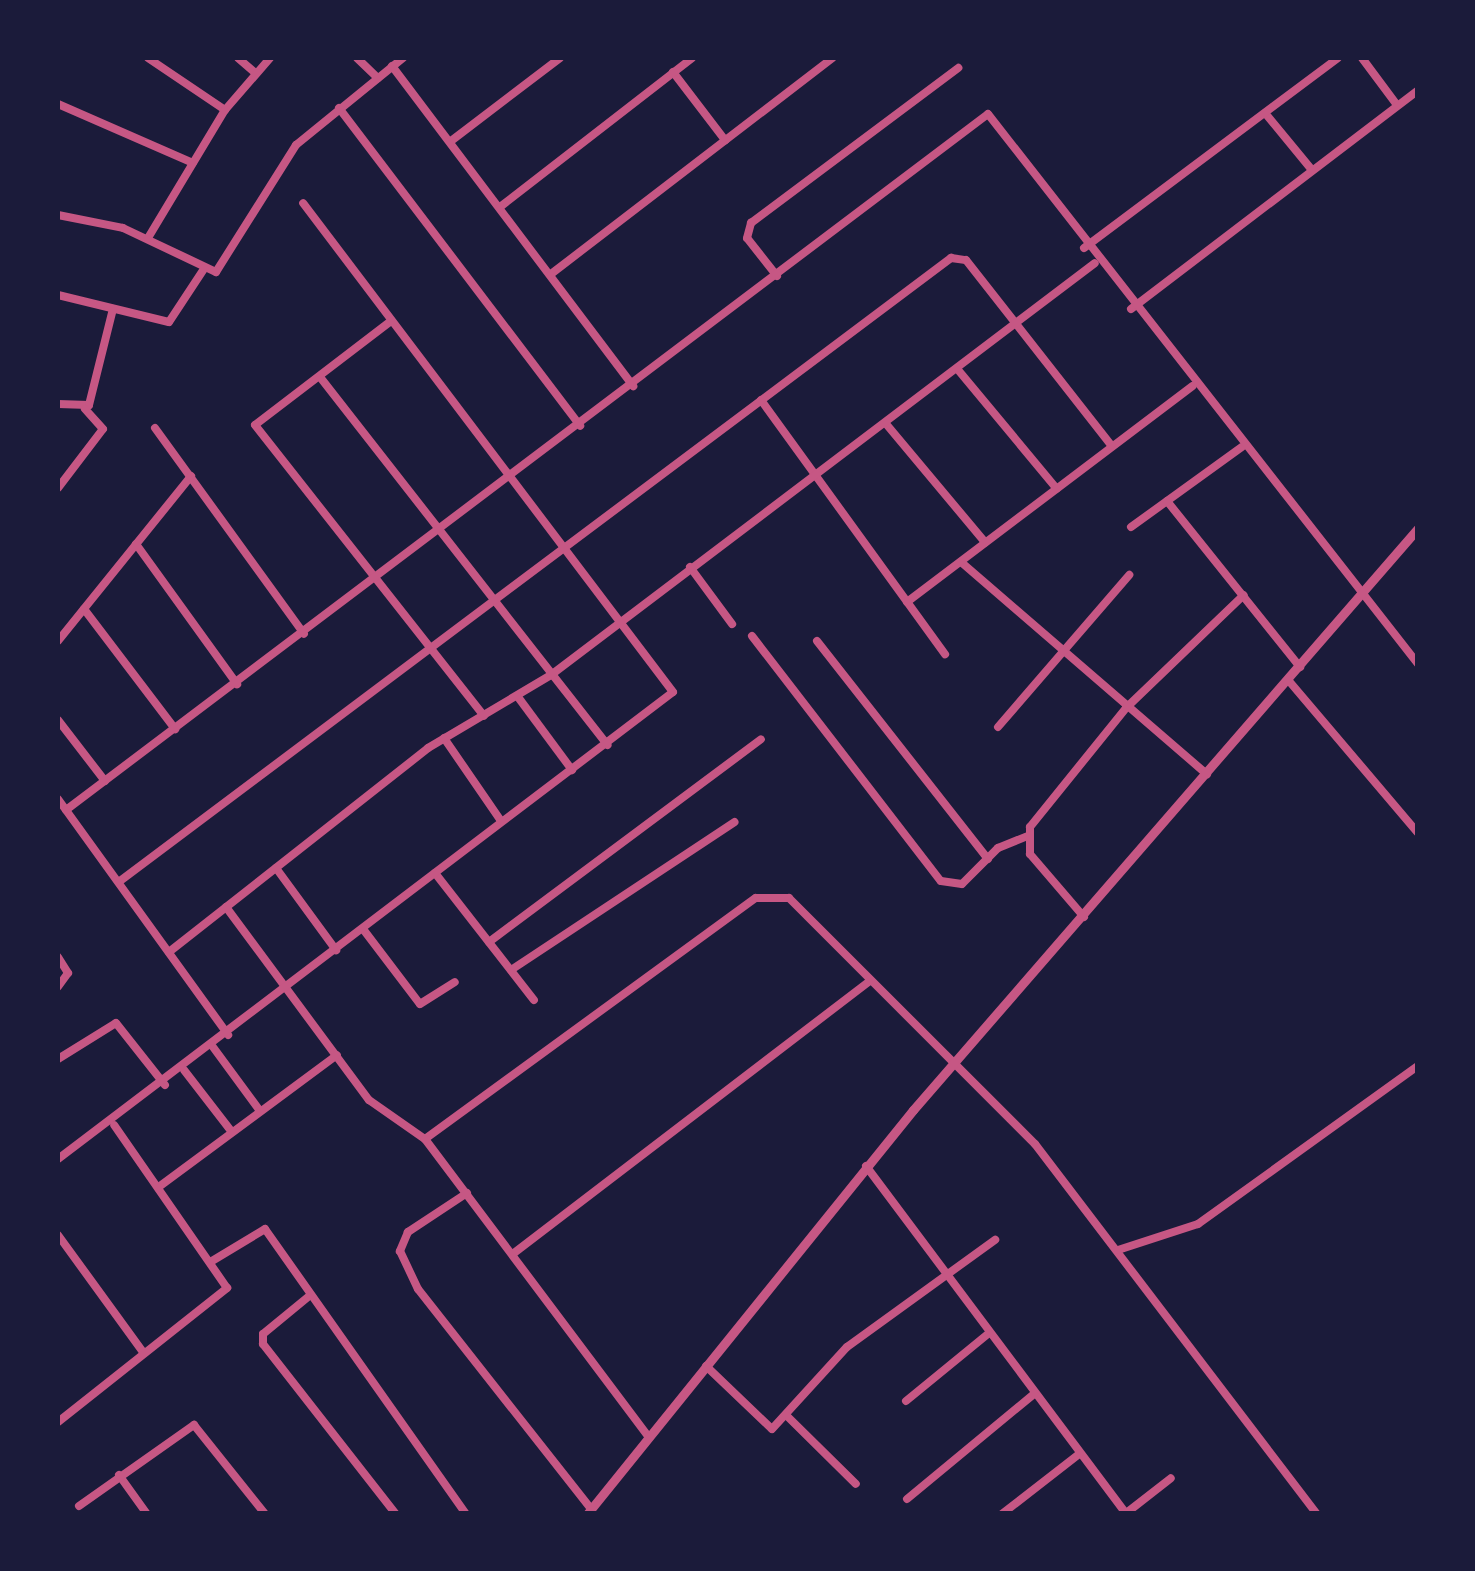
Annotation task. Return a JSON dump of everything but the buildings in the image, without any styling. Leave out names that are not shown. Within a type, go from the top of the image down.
[{"type":"street","points":[[148,58],[164,62],[225,110]]},
{"type":"street","points":[[238,58],[255,73]]},
{"type":"street","points":[[148,238],[225,110],[270,58]]},
{"type":"street","points":[[356,58],[378,78]]},
{"type":"street","points":[[58,215],[148,238],[204,269],[222,268],[296,145],[404,58]]},
{"type":"street","points":[[451,142],[560,58]]},
{"type":"street","points":[[500,206],[692,58]]},
{"type":"street","points":[[551,274],[833,58]]},
{"type":"street","points":[[1084,248],[1338,58]]},
{"type":"street","points":[[1362,58],[1398,105]]},
{"type":"street","points":[[392,66],[632,386]]},
{"type":"street","points":[[777,276],[747,238],[752,223],[958,68]]},
{"type":"street","points":[[673,72],[725,140]]},
{"type":"street","points":[[1131,308],[1418,90]]},
{"type":"street","points":[[58,104],[193,163]]},
{"type":"street","points":[[338,108],[580,426]]},
{"type":"street","points":[[66,810],[439,533],[988,114],[1095,263],[1416,660]]},
{"type":"street","points":[[1266,114],[1312,170]]},
{"type":"street","points":[[58,1159],[114,1125],[501,821],[673,692],[303,203]]},
{"type":"street","points":[[120,881],[425,648],[951,258],[966,260],[1111,445]]},
{"type":"street","points":[[169,952],[444,738],[551,675],[690,567],[960,371],[1095,263]]},
{"type":"street","points":[[58,295],[168,322],[204,269]]},
{"type":"street","points":[[85,409],[113,309]]},
{"type":"street","points":[[390,321],[256,426],[425,648],[484,716]]},
{"type":"street","points":[[960,371],[1056,488]]},
{"type":"street","points":[[320,376],[607,745]]},
{"type":"street","points":[[907,602],[1193,386]]},
{"type":"street","points":[[761,400],[945,654]]},
{"type":"street","points":[[58,404],[85,409],[103,429],[58,488]]},
{"type":"street","points":[[887,425],[984,542]]},
{"type":"street","points":[[154,428],[304,634]]},
{"type":"street","points":[[1131,527],[1242,448]]},
{"type":"street","points":[[58,642],[191,476]]},
{"type":"street","points":[[1167,501],[1300,666]]},
{"type":"street","points":[[468,1193],[408,1232],[400,1252],[418,1289],[589,1511],[866,1166],[1418,528]]},
{"type":"street","points":[[136,544],[237,684]]},
{"type":"street","points":[[961,562],[1207,774]]},
{"type":"street","points":[[690,567],[732,624]]},
{"type":"street","points":[[998,727],[1129,574]]},
{"type":"street","points":[[752,636],[941,881],[962,884],[988,859],[1027,836],[1126,708],[1244,595]]},
{"type":"street","points":[[84,609],[175,729]]},
{"type":"street","points":[[817,641],[988,859]]},
{"type":"street","points":[[1289,681],[1418,834]]},
{"type":"street","points":[[518,697],[572,770]]},
{"type":"street","points":[[58,720],[104,781]]},
{"type":"street","points":[[444,738],[501,821]]},
{"type":"street","points":[[489,942],[760,738]]},
{"type":"street","points":[[58,799],[228,1035]]},
{"type":"street","points":[[510,970],[735,822]]},
{"type":"street","points":[[1027,836],[1030,854],[1084,917]]},
{"type":"street","points":[[276,868],[336,950]]},
{"type":"street","points":[[435,873],[534,1000]]},
{"type":"street","points":[[426,1139],[756,898],[789,898],[868,982],[956,1063],[1118,1250],[1317,1514]]},
{"type":"street","points":[[226,907],[379,1111],[426,1139],[649,1436]]},
{"type":"street","points":[[363,929],[422,1005],[456,982]]},
{"type":"street","points":[[58,957],[68,973],[58,987]]},
{"type":"street","points":[[514,1252],[868,982]]},
{"type":"street","points":[[58,1058],[116,1023],[166,1085]]},
{"type":"street","points":[[213,1047],[260,1111]]},
{"type":"street","points":[[160,1186],[336,1054]]},
{"type":"street","points":[[1118,1250],[1198,1224],[1418,1066]]},
{"type":"street","points":[[184,1070],[232,1132]]},
{"type":"street","points":[[59,1417],[225,1294],[212,1261],[114,1125]]},
{"type":"street","points":[[866,1166],[1126,1513],[1171,1478]]},
{"type":"street","points":[[212,1261],[265,1229],[308,1297],[466,1514]]},
{"type":"street","points":[[58,1235],[143,1352]]},
{"type":"street","points":[[706,1366],[763,1429],[786,1415],[848,1347],[944,1273],[995,1240]]},
{"type":"street","points":[[308,1297],[263,1334],[263,1344],[396,1514]]},
{"type":"street","points":[[906,1401],[988,1333]]},
{"type":"street","points":[[908,1499],[1034,1394]]},
{"type":"street","points":[[786,1415],[856,1484]]},
{"type":"street","points":[[79,1506],[194,1425],[265,1514]]},
{"type":"street","points":[[1002,1514],[1079,1454]]},
{"type":"street","points":[[119,1475],[148,1514]]}]
